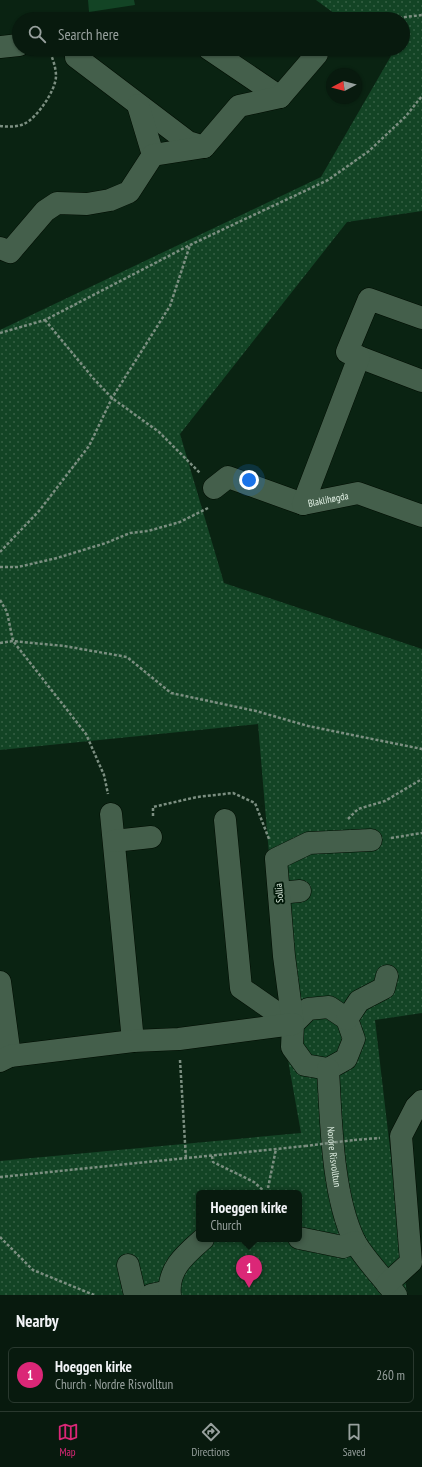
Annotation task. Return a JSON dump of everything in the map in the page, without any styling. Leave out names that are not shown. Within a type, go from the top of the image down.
[{"type":"street","points":[[0,47],[12,46]]},
{"type":"street","points":[[76,56],[188,142],[204,147]]},
{"type":"street","points":[[219,56],[280,97]]},
{"type":"street","points":[[0,248],[10,252],[45,212],[57,203],[87,204],[110,200],[129,192],[153,155],[204,147],[239,106],[280,97],[315,56]]},
{"type":"street","points":[[138,104],[153,155]]},
{"type":"street","points":[[422,318],[369,299],[348,352],[422,381]]},
{"type":"street","points":[[303,504],[359,357]]},
{"type":"street","name":"Blaklihøgda","points":[[214,488],[228,477],[303,504],[358,493],[422,516]]},
{"type":"street","points":[[111,814],[134,1040]]},
{"type":"street","points":[[225,820],[241,988],[293,1024]]},
{"type":"street","points":[[114,841],[151,837]]},
{"type":"street","name":"Sollia","points":[[293,1024],[284,956],[289,892],[276,859],[309,843],[371,840]]},
{"type":"street","points":[[347,1019],[359,1001],[384,988],[387,976]]},
{"type":"street","points":[[0,982],[5,1058],[134,1040],[179,1039],[293,1024],[308,1009],[329,1007],[347,1019],[354,1039],[346,1059],[328,1069],[306,1065],[292,1047],[293,1024]]},
{"type":"street","name":"Nordre Risvolltun","points":[[328,1069],[333,1146],[346,1221],[354,1242],[392,1289]]},
{"type":"street","points":[[392,1289],[416,1260],[401,1136],[416,1107],[422,1101]]},
{"type":"street","points":[[302,1239],[343,1247],[354,1242]]},
{"type":"street","points":[[163,1294],[180,1260],[201,1242]]},
{"type":"street","points":[[128,1265],[136,1295]]},
{"type":"path","points":[[410,16],[422,15]]},
{"type":"path","points":[[0,126],[17,126],[26,123],[48,99],[55,86],[56,76],[51,56]]},
{"type":"path","points":[[0,333],[45,320],[190,245],[328,180],[369,150],[406,116],[422,96]]},
{"type":"path","points":[[0,552],[39,511],[88,446],[112,398],[170,306],[190,245]]},
{"type":"path","points":[[0,567],[18,567],[57,558],[106,543],[130,533],[148,531],[180,522],[210,507],[214,488],[159,432],[112,398],[93,378],[45,320]]},
{"type":"path","points":[[0,600],[8,612],[13,641],[86,734],[104,776],[111,814]]},
{"type":"path","points":[[0,643],[13,641],[71,647],[127,657],[171,693],[256,711],[308,726],[422,749]]},
{"type":"path","points":[[322,842],[358,810],[385,801],[422,779]]},
{"type":"path","points":[[371,840],[422,833]]},
{"type":"path","points":[[179,1039],[186,1159]]},
{"type":"path","points":[[0,1177],[186,1159],[354,1140]]},
{"type":"path","points":[[268,1190],[276,1149]]},
{"type":"path","points":[[212,1156],[213,1162],[254,1182],[263,1190]]},
{"type":"path","points":[[0,1237],[33,1270],[94,1295]]},
{"type":"green space","points":[[88,0],[134,0],[135,5],[89,12]]},
{"type":"green space","points":[[316,0],[422,0],[422,211],[347,222],[180,434],[224,583],[422,649],[422,1013],[375,1020],[407,1295],[0,1295],[0,1161],[301,1133],[285,1043],[258,724],[0,750],[0,330],[321,177],[391,56],[410,56],[410,12],[332,12]]},
{"type":"place","name":"Hoeggen kirke","points":[[249,1288]]}]
